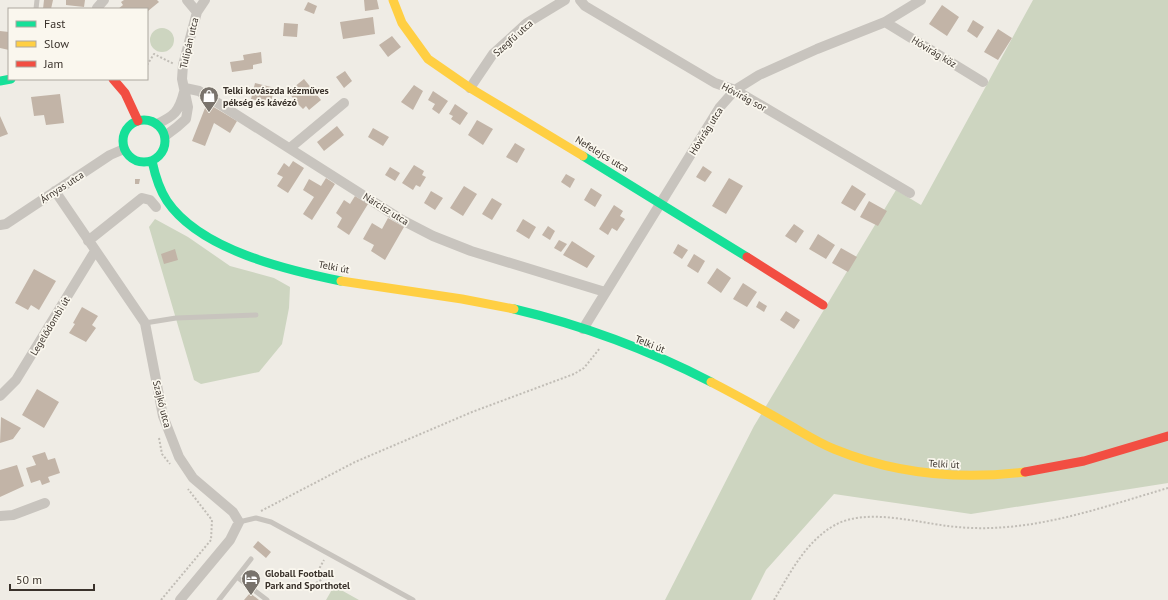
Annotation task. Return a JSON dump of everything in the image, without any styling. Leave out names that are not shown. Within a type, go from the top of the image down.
[{"type":"main road","name":"Nefelejcs utca","points":[[393,0],[402,23],[428,59],[470,88],[661,203],[823,305]]},
{"type":"main road","points":[[114,80],[122,86],[132,103],[138,121]]},
{"type":"main road","points":[[147,120],[157,124],[165,136],[164,148],[157,158],[152,161],[141,162],[135,161],[126,154],[123,140],[125,132],[130,126],[138,121],[147,120]]},
{"type":"main road","name":"Telki út","points":[[152,161],[156,181],[176,212],[205,236],[248,257],[293,270],[343,280],[516,309],[583,329],[683,368],[833,449],[858,460],[918,474],[970,476],[1032,471],[1082,462],[1168,436]]},
{"type":"street","points":[[97,6],[104,0]]},
{"type":"street","points":[[187,0],[197,12]]},
{"type":"street","name":"Tulipán utca","points":[[165,136],[177,128],[186,119],[188,107],[182,79],[183,66],[197,12],[205,0]]},
{"type":"street","name":"Szegfű utca","points":[[470,88],[493,54],[527,23],[565,0]]},
{"type":"street","name":"Hóvirág sor","points":[[580,0],[584,6],[715,82],[735,90],[910,193]]},
{"type":"street","name":"Hóvirág utca","points":[[583,329],[720,107],[735,90],[758,75],[817,49],[885,22],[921,0]]},
{"type":"street","name":"Hóvirág köz","points":[[885,22],[983,82]]},
{"type":"street","name":"Tulipán utca","points":[[157,124],[170,118],[180,108],[185,88]]},
{"type":"street","name":"Nárcisz utca","points":[[185,88],[199,91],[402,220],[433,236],[471,252],[605,292]]},
{"type":"street","points":[[290,148],[344,103]]},
{"type":"street","name":"Árnyas utca","points":[[0,225],[6,224],[110,156],[124,149]]},
{"type":"street","name":"Szajkó utca","points":[[55,191],[145,324],[163,416],[179,457],[193,478],[233,512],[239,522]]},
{"type":"street","points":[[88,241],[142,198],[150,200],[156,207]]},
{"type":"street","name":"Legelődombi út","points":[[0,396],[16,380],[95,251]]},
{"type":"street","points":[[0,516],[13,515],[45,503]]},
{"type":"street","points":[[180,600],[230,540],[239,522]]},
{"type":"lane","points":[[145,324],[176,318],[256,315]]},
{"type":"lane","points":[[239,522],[256,518],[271,522],[413,600]]},
{"type":"lane","points":[[219,600],[251,559]]},
{"type":"lane","points":[[237,577],[267,600]]},
{"type":"path","points":[[148,63],[154,54],[175,64],[183,66]]},
{"type":"path","points":[[259,512],[362,459],[472,412],[574,374],[584,368],[602,346]]},
{"type":"path","points":[[774,600],[800,557],[816,539],[835,525],[854,519],[871,517],[950,526],[1008,527],[1043,523],[1071,517],[1168,488]]},
{"type":"path","points":[[316,583],[321,580],[325,574],[318,571],[319,569]]},
{"type":"green space","points":[[1033,0],[1168,0],[1168,483],[971,514],[834,494],[766,570],[751,600],[665,600],[754,426],[896,190],[921,205]]},
{"type":"green space","points":[[162,28],[167,29],[173,35],[173,45],[167,51],[162,52],[157,51],[151,45],[150,40],[151,35],[157,29]]},
{"type":"green space","points":[[155,219],[188,237],[230,266],[274,278],[290,287],[289,308],[282,344],[259,372],[201,384],[194,380],[149,227]]},
{"type":"green space","points":[[334,586],[359,600],[326,600]]},
{"type":"building","points":[[44,0],[53,0],[51,8],[43,8]]},
{"type":"building","points":[[66,0],[85,0],[84,7],[66,5]]},
{"type":"building","points":[[124,0],[157,0],[159,2],[148,11],[148,8],[119,8],[123,5],[121,2]]},
{"type":"building","points":[[364,0],[377,0],[379,9],[365,11]]},
{"type":"building","points":[[308,2],[317,6],[314,14],[304,10]]},
{"type":"building","points":[[942,5],[959,17],[947,36],[929,24]]},
{"type":"building","points":[[373,17],[375,34],[343,39],[340,22]]},
{"type":"building","points":[[973,20],[984,27],[977,38],[967,31]]},
{"type":"building","points":[[284,23],[298,24],[297,37],[283,36]]},
{"type":"building","points":[[998,29],[1012,38],[998,60],[984,52]]},
{"type":"building","points":[[0,31],[8,32],[8,50],[0,48]]},
{"type":"building","points":[[392,36],[401,47],[388,57],[379,45]]},
{"type":"building","points":[[261,52],[262,63],[253,65],[253,69],[232,72],[230,62],[244,60],[243,55]]},
{"type":"building","points":[[345,71],[352,81],[344,88],[336,77]]},
{"type":"building","points":[[304,79],[321,100],[309,110],[306,106],[303,109],[288,92]]},
{"type":"building","points":[[255,83],[275,88],[270,104],[251,99]]},
{"type":"building","points":[[414,85],[423,91],[413,110],[401,102]]},
{"type":"building","points":[[433,91],[448,101],[439,114],[432,109],[435,104],[428,100]]},
{"type":"building","points":[[60,94],[64,123],[46,125],[44,115],[34,116],[31,97]]},
{"type":"building","points":[[207,103],[237,121],[230,133],[214,123],[205,146],[192,141]]},
{"type":"building","points":[[455,104],[468,113],[460,125],[451,119],[453,116],[449,114]]},
{"type":"building","points":[[0,116],[8,134],[0,137]]},
{"type":"building","points":[[477,120],[493,129],[483,145],[468,135]]},
{"type":"building","points":[[337,126],[344,135],[324,151],[317,142]]},
{"type":"building","points":[[373,128],[389,137],[383,146],[368,137]]},
{"type":"building","points":[[515,143],[525,149],[517,163],[506,157]]},
{"type":"building","points":[[293,161],[304,168],[288,193],[277,186],[283,177],[277,174],[284,163],[289,167]]},
{"type":"building","points":[[414,165],[424,171],[422,175],[426,177],[420,187],[416,185],[413,190],[402,183]]},
{"type":"building","points":[[703,166],[712,172],[705,182],[696,177]]},
{"type":"building","points":[[390,167],[400,173],[395,181],[385,175]]},
{"type":"building","points":[[566,174],[575,179],[570,188],[561,182]]},
{"type":"building","points":[[326,178],[335,184],[312,220],[303,214],[314,197],[303,190],[309,179],[321,186]]},
{"type":"building","points":[[729,178],[743,186],[726,214],[712,206]]},
{"type":"building","points":[[135,179],[140,179],[139,184],[135,184]]},
{"type":"building","points":[[852,185],[866,194],[855,211],[841,203]]},
{"type":"building","points":[[464,186],[477,194],[463,216],[450,208]]},
{"type":"building","points":[[591,188],[602,195],[595,207],[584,200]]},
{"type":"building","points":[[431,191],[443,198],[435,210],[424,203]]},
{"type":"building","points":[[355,196],[368,204],[349,235],[337,227],[342,218],[336,213],[344,200],[350,204]]},
{"type":"building","points":[[492,198],[502,204],[492,220],[482,214]]},
{"type":"building","points":[[869,201],[887,211],[878,226],[860,217]]},
{"type":"building","points":[[614,205],[623,211],[620,216],[625,219],[617,231],[612,228],[608,235],[599,229]]},
{"type":"building","points":[[388,218],[404,227],[385,260],[371,251],[374,245],[363,239],[372,223],[382,229]]},
{"type":"building","points":[[523,219],[536,227],[529,239],[516,231]]},
{"type":"building","points":[[794,224],[804,231],[796,243],[785,236]]},
{"type":"building","points":[[548,226],[555,231],[550,240],[542,235]]},
{"type":"building","points":[[818,234],[835,245],[826,259],[809,249]]},
{"type":"building","points":[[559,240],[567,244],[561,252],[554,248]]},
{"type":"building","points":[[572,241],[595,256],[587,268],[563,255]]},
{"type":"building","points":[[678,244],[688,250],[682,259],[673,253]]},
{"type":"building","points":[[841,248],[857,257],[848,272],[832,263]]},
{"type":"building","points":[[175,249],[178,260],[164,264],[161,254]]},
{"type":"building","points":[[694,254],[705,261],[698,273],[687,266]]},
{"type":"building","points":[[717,268],[731,278],[721,293],[707,283]]},
{"type":"building","points":[[34,269],[56,281],[39,310],[31,305],[28,310],[15,303]]},
{"type":"building","points":[[743,283],[757,292],[747,307],[733,299]]},
{"type":"building","points":[[759,301],[767,306],[764,312],[756,307]]},
{"type":"building","points":[[82,307],[98,316],[92,325],[96,328],[86,342],[69,333],[75,324],[73,323]]},
{"type":"building","points":[[786,311],[800,320],[794,329],[780,320]]},
{"type":"building","points":[[37,389],[59,402],[44,428],[22,415]]},
{"type":"building","points":[[1,417],[21,428],[13,439],[0,443]]},
{"type":"building","points":[[45,452],[48,460],[55,458],[60,473],[48,477],[50,482],[42,485],[40,480],[31,483],[26,468],[36,465],[32,456]]},
{"type":"building","points":[[17,465],[24,486],[0,497],[0,470]]},
{"type":"building","points":[[258,541],[271,552],[266,558],[253,547]]},
{"type":"building","name":"Globall Football Park and Sporthotel","points":[[250,593],[259,600],[244,600]]},
{"type":"traffic: fast","points":[[0,81],[8,80]]},
{"type":"traffic: fast","points":[[140,120],[148,120],[156,123],[162,129],[165,141],[162,153],[156,159],[148,162],[140,162],[132,159],[126,153],[123,145],[123,137],[126,129],[132,123],[140,120]]},
{"type":"traffic: fast","points":[[583,156],[747,257]]},
{"type":"traffic: fast","points":[[152,161],[158,182],[167,201],[182,218],[201,233],[222,245],[271,264],[341,281]]},
{"type":"traffic: fast","points":[[514,309],[539,315],[615,340],[664,359],[711,382]]},
{"type":"traffic: slow","points":[[393,0],[402,23],[428,59],[470,88],[583,156]]},
{"type":"traffic: slow","points":[[341,281],[462,299],[514,309]]},
{"type":"traffic: slow","points":[[711,382],[823,444],[880,464],[928,473],[952,475],[1025,472]]},
{"type":"traffic: jam","points":[[114,80],[125,93],[138,121]]},
{"type":"traffic: jam","points":[[747,257],[823,305]]},
{"type":"traffic: jam","points":[[1025,472],[1084,461],[1168,436]]},
{"type":"place","name":"Telki kovászda kézműves pékség és kávézó","points":[[209,113]]},
{"type":"place","name":"Globall Football Park and Sporthotel","points":[[251,596]]}]
